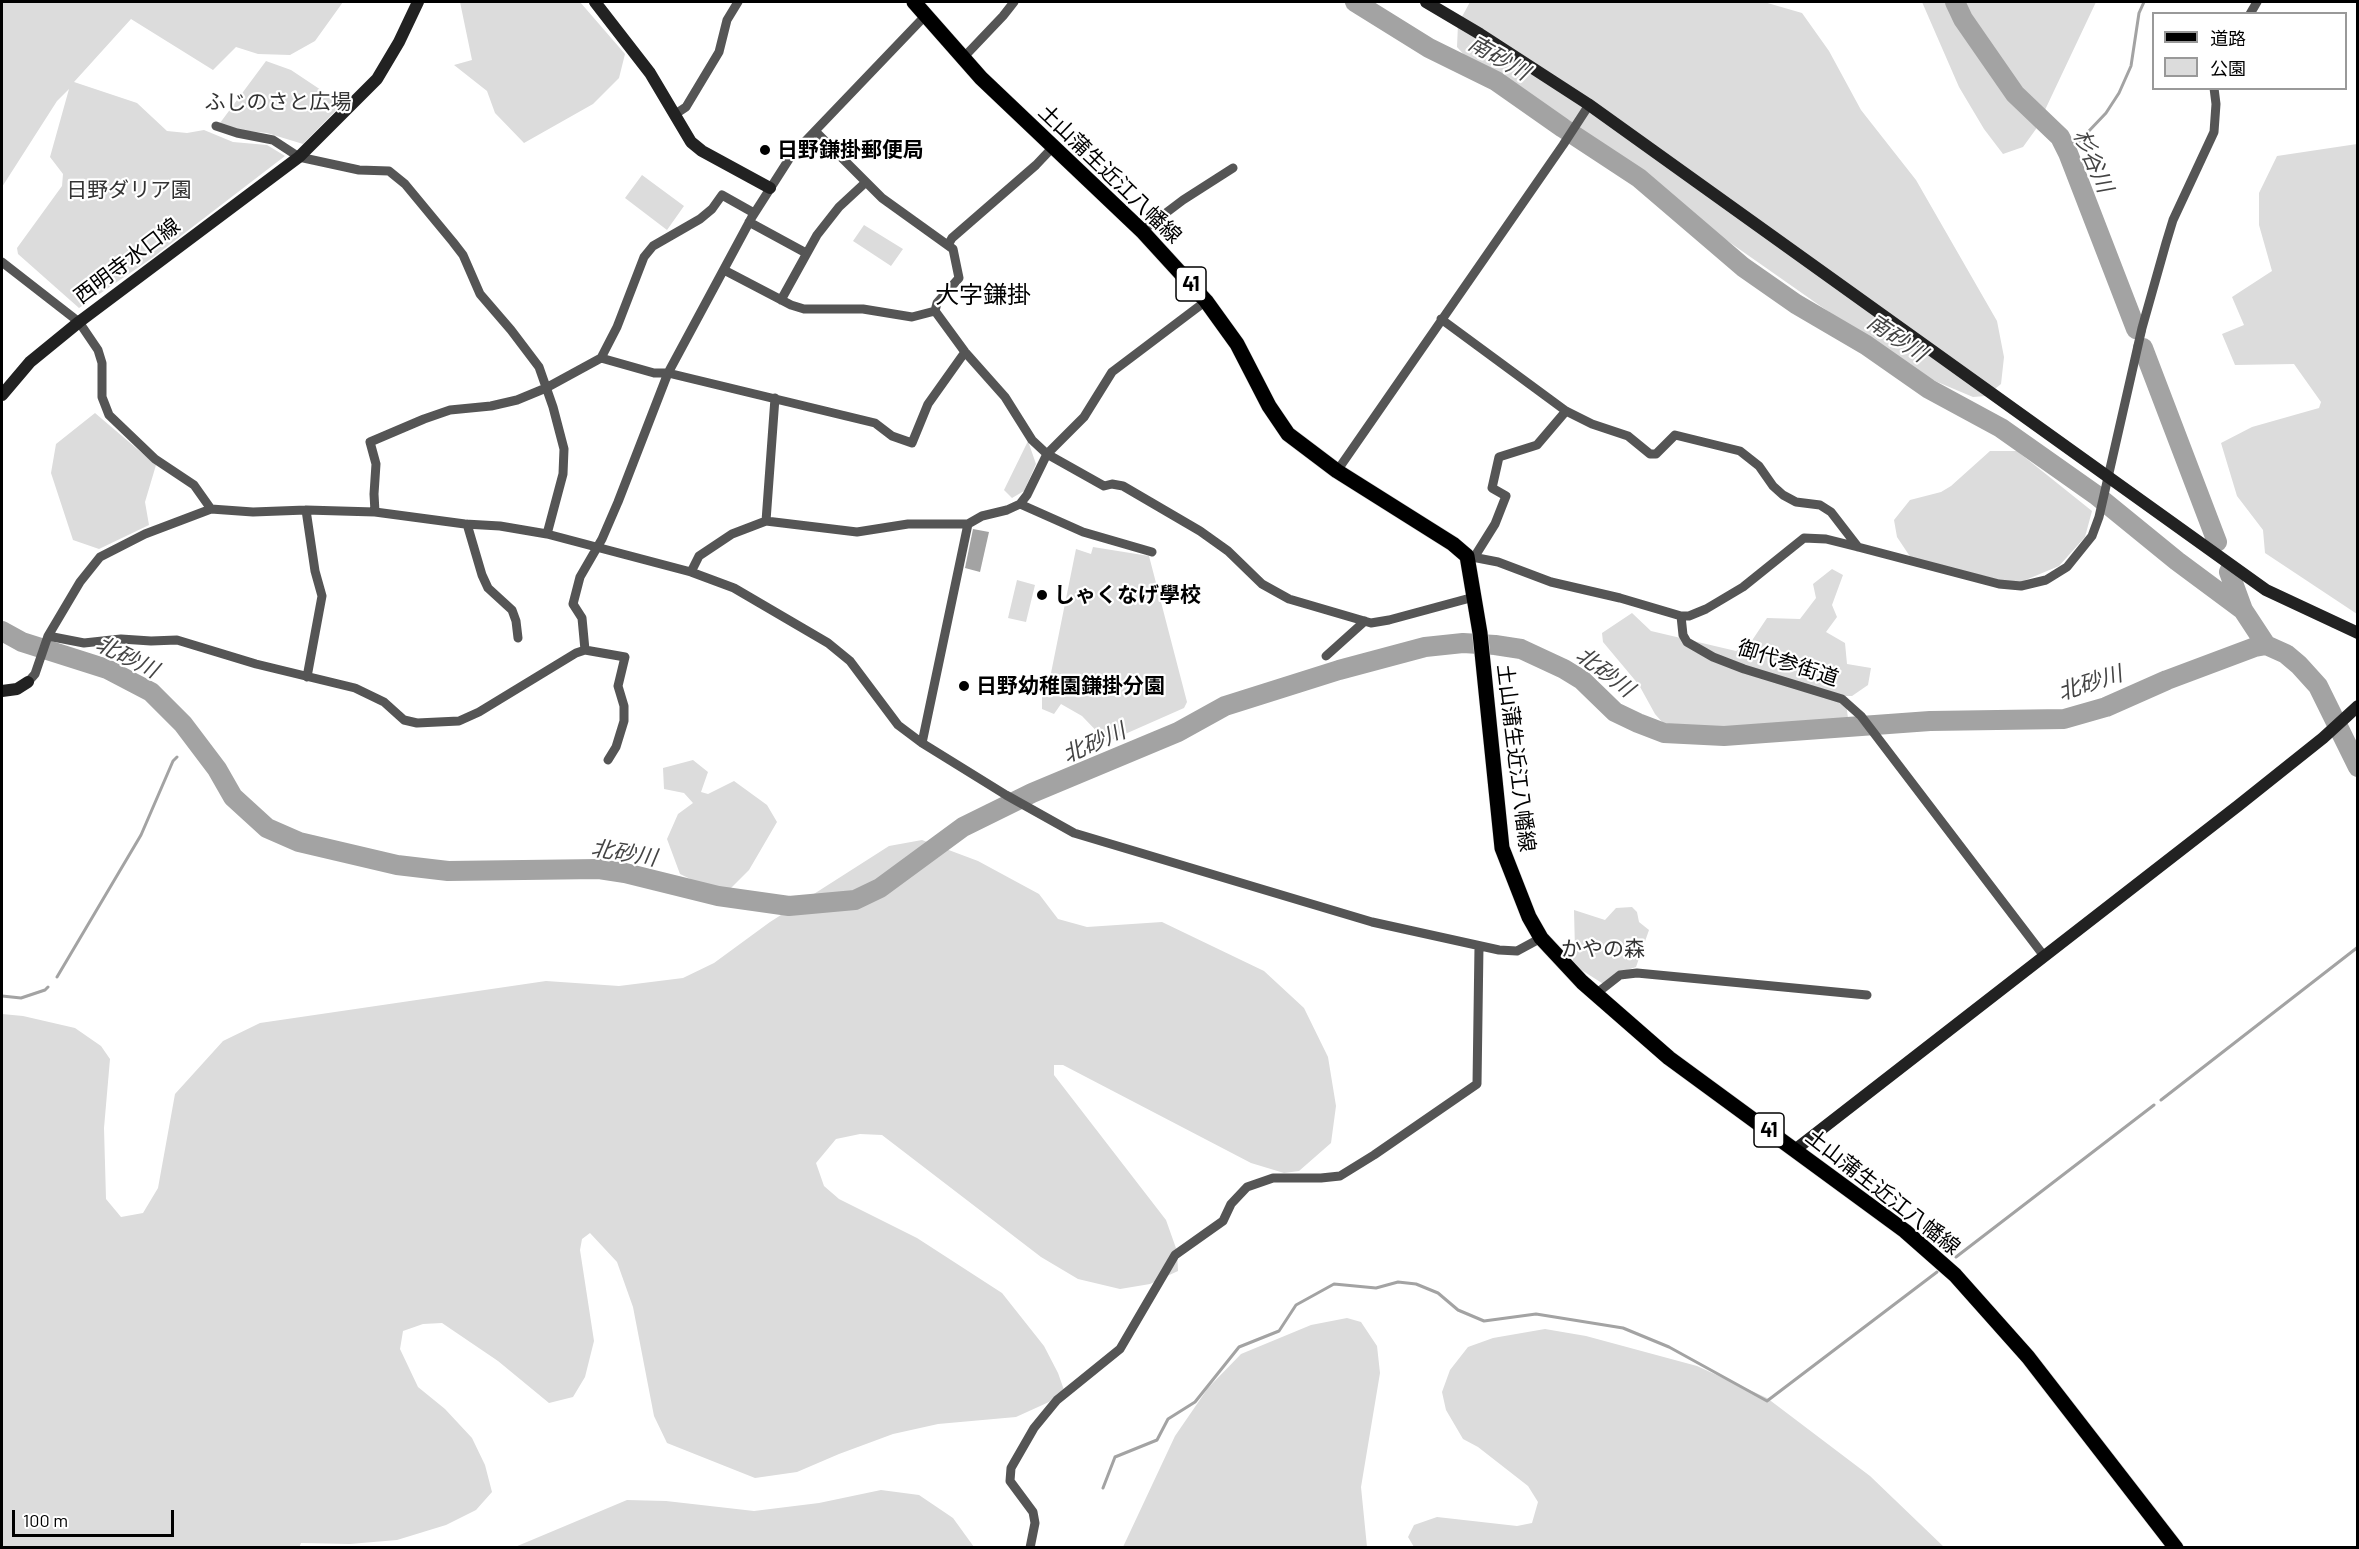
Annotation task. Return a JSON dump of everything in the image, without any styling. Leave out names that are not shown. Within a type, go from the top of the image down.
[{"type":"main road","name":"土山蒲生近江八幡線","points":[[914,2],[981,78],[1142,231],[1206,301],[1237,344],[1269,406],[1288,434],[1336,471],[1471,556],[1502,848],[1529,917],[1541,938],[1574,974],[1669,1058],[1905,1231],[1954,1275],[2028,1357],[2176,1548]]},
{"type":"street","name":"西明寺水口線","points":[[2,395],[30,362],[79,322],[299,156],[377,79],[399,42],[418,2]]},
{"type":"street","points":[[595,2],[650,73],[690,142],[702,151],[770,188]]},
{"type":"street","points":[[674,115],[686,107],[719,52],[727,20],[738,2]]},
{"type":"street","points":[[964,57],[1014,2]]},
{"type":"street","points":[[1426,2],[1500,46],[1589,105],[2266,590],[2358,633]]},
{"type":"street","points":[[585,650],[582,618],[573,604],[580,577],[618,502],[668,373],[752,217],[791,156],[925,16]]},
{"type":"street","points":[[1566,411],[1537,445],[1499,457],[1492,488],[1506,496],[1494,524],[1471,556],[1498,562],[1551,582],[1620,598],[1682,616],[1689,616],[1706,609],[1743,587],[1804,538],[1826,539],[2000,584],[2021,586],[2046,580],[2067,567],[2092,536],[2099,517],[2142,328],[2173,220],[2214,132],[2216,104],[2214,90]]},
{"type":"street","points":[[1336,471],[1589,105]]},
{"type":"street","points":[[216,126],[273,140],[299,156],[359,170],[389,171],[405,184],[463,255],[480,294],[539,367],[546,388],[564,449],[563,474],[547,534]]},
{"type":"street","points":[[816,131],[882,198],[953,249],[959,278],[937,303],[935,311]]},
{"type":"street","points":[[948,245],[952,238],[1036,165],[1053,147]]},
{"type":"street","points":[[1142,231],[1183,200],[1233,168]]},
{"type":"street","points":[[781,300],[817,235],[838,207],[867,182]]},
{"type":"street","points":[[375,512],[376,464],[370,442],[450,410],[491,406],[517,400],[546,388],[601,358],[617,327],[644,257],[653,246],[700,219],[712,209],[722,195],[806,253]]},
{"type":"street","points":[[2,262],[79,322],[100,356],[102,397],[109,415],[155,459],[194,485],[211,509]]},
{"type":"street","points":[[724,270],[781,300],[804,309],[863,309],[904,317],[935,311]]},
{"type":"street","points":[[691,572],[699,556],[732,534],[766,521],[857,532],[908,524],[968,524],[982,516],[1020,504],[1027,495],[1047,454],[1084,417],[1112,372],[1206,301]]},
{"type":"street","points":[[935,311],[965,352],[997,387],[1020,425],[1047,454],[1104,486],[1112,484],[1123,486],[1200,531],[1228,551],[1262,584],[1289,599],[1371,623],[1474,597]]},
{"type":"street","points":[[1441,319],[1566,411],[1592,424],[1628,436],[1650,454],[1656,454],[1675,435],[1740,451],[1759,466],[1773,486],[1783,495],[1796,502],[1820,505],[1831,512],[1858,547]]},
{"type":"street","points":[[601,358],[654,374],[668,373],[875,423],[892,436],[912,442],[928,404],[965,352]]},
{"type":"street","points":[[766,521],[775,398]]},
{"type":"street","points":[[1020,504],[1083,532],[1152,552]]},
{"type":"street","points":[[2,691],[17,689],[35,674],[47,638],[80,582],[100,557],[145,534],[211,509],[253,512],[306,510],[375,512],[500,526],[547,534],[691,572],[734,588],[828,642],[850,661],[898,725],[922,743],[1033,811],[1074,833],[1372,922],[1479,946],[1517,951],[1541,938]]},
{"type":"street","points":[[306,510],[315,571],[322,596],[307,677]]},
{"type":"street","points":[[468,524],[482,575],[488,588],[512,610],[518,638]]},
{"type":"street","points":[[922,743],[968,524]]},
{"type":"street","name":"御代参街道","points":[[1682,616],[1683,635],[1691,645],[1705,653],[1744,669],[1842,699],[1861,716],[2044,956]]},
{"type":"street","points":[[1326,656],[1365,621]]},
{"type":"street","points":[[47,638],[84,643],[121,639],[177,640],[234,659],[355,688],[384,702],[404,720],[435,723],[459,722],[576,653],[585,650],[625,657],[618,686],[624,706],[624,721],[616,747],[608,760]]},
{"type":"street","points":[[1796,1149],[2324,738],[2355,708]]},
{"type":"street","points":[[1029,1548],[1035,1517],[1031,1508],[1010,1481],[1011,1468],[1034,1428],[1057,1400],[1120,1349],[1175,1255],[1223,1221],[1231,1204],[1247,1187],[1273,1178],[1306,1179],[1340,1176],[1477,1084],[1479,946]]},
{"type":"street","points":[[1597,993],[1620,975],[1637,973],[1867,995]]},
{"type":"green space","name":"日野ダリア園","points":[[2,2],[343,2],[315,41],[290,55],[258,54],[236,47],[213,70],[131,19],[74,82],[137,103],[167,131],[187,133],[204,130],[233,142],[267,145],[285,156],[152,258],[79,308],[18,254],[17,248],[62,186],[63,174],[50,157],[69,89],[57,101],[2,187]]},
{"type":"green space","points":[[460,2],[580,2],[625,54],[619,78],[593,104],[524,143],[495,113],[487,91],[454,65],[472,60]]},
{"type":"green space","points":[[1470,2],[1764,2],[1802,13],[1829,51],[1861,110],[1916,180],[1997,321],[2004,357],[2001,384],[1986,396],[1973,397],[1916,373],[1468,59],[1457,47],[1458,24]]},
{"type":"green space","points":[[1922,2],[2096,2],[2036,129],[2023,147],[2003,154],[1984,129],[1959,87]]},
{"type":"green space","name":"ふじのさと広場","points":[[266,61],[291,70],[342,104],[303,144],[267,133],[238,130],[220,123]]},
{"type":"green space","points":[[2358,144],[2357,614],[2265,553],[2263,530],[2237,496],[2221,443],[2252,427],[2319,408],[2321,402],[2294,364],[2235,365],[2222,334],[2244,325],[2232,297],[2272,271],[2259,225],[2259,193],[2277,156]]},
{"type":"green space","points":[[642,175],[684,206],[667,230],[625,198]]},
{"type":"green space","points":[[864,225],[903,249],[891,266],[853,241]]},
{"type":"green space","points":[[95,413],[156,465],[145,502],[149,525],[99,549],[73,540],[51,473],[56,444]]},
{"type":"green space","points":[[1028,441],[1036,464],[1024,491],[1012,498],[1004,490]]},
{"type":"green space","points":[[1990,451],[2017,451],[2092,511],[2085,537],[2059,566],[2016,584],[1911,558],[1897,537],[1894,520],[1910,500],[1941,492],[1951,486]]},
{"type":"green space","points":[[1093,547],[1149,556],[1187,702],[1184,708],[1107,742],[1082,716],[1061,704],[1054,714],[1042,709],[1042,694],[1050,678],[1076,549],[1091,554]]},
{"type":"green space","points":[[1832,569],[1843,575],[1832,605],[1837,617],[1826,632],[1845,643],[1847,664],[1871,668],[1868,685],[1852,696],[1845,696],[1848,718],[1737,732],[1670,731],[1655,714],[1639,685],[1603,642],[1602,633],[1632,613],[1651,631],[1736,651],[1751,642],[1767,618],[1800,619],[1816,598],[1813,584]]},
{"type":"green space","points":[[1017,580],[1035,585],[1026,622],[1008,618]]},
{"type":"green space","points":[[693,760],[708,772],[701,792],[708,794],[734,781],[767,805],[777,822],[749,870],[727,892],[711,889],[680,874],[667,839],[678,814],[693,803],[684,793],[664,789],[663,768]]},
{"type":"green space","points":[[922,840],[978,861],[1039,894],[1058,919],[1087,927],[1162,922],[1264,971],[1304,1008],[1328,1057],[1336,1106],[1331,1143],[1299,1171],[1284,1173],[1251,1163],[1063,1065],[1054,1065],[1054,1075],[1166,1220],[1177,1251],[1178,1271],[1150,1284],[1120,1289],[1078,1279],[1041,1257],[882,1135],[860,1134],[836,1139],[816,1163],[824,1186],[839,1199],[917,1238],[1002,1293],[1044,1346],[1058,1373],[1064,1390],[1049,1402],[1016,1417],[938,1424],[893,1434],[797,1472],[755,1478],[667,1443],[654,1416],[633,1307],[617,1262],[590,1233],[582,1239],[580,1250],[594,1341],[585,1377],[573,1397],[549,1403],[498,1361],[442,1323],[423,1324],[403,1331],[400,1349],[418,1387],[445,1409],[472,1438],[485,1465],[492,1492],[476,1510],[446,1525],[397,1540],[350,1544],[301,1543],[299,1548],[2,1547],[2,1014],[23,1016],[75,1028],[101,1046],[110,1059],[104,1128],[106,1199],[121,1217],[143,1213],[158,1188],[175,1094],[223,1041],[260,1023],[546,981],[619,986],[683,978],[714,963],[770,922],[889,846]]},
{"type":"green space","name":"かやの森","points":[[1632,907],[1637,912],[1639,922],[1649,930],[1636,967],[1618,973],[1605,985],[1572,964],[1575,950],[1574,910],[1605,920],[1616,908]]},
{"type":"green space","points":[[1347,1318],[1361,1322],[1377,1346],[1380,1373],[1361,1487],[1367,1547],[1123,1547],[1175,1436],[1208,1388],[1241,1354],[1311,1325]]},
{"type":"green space","points":[[1545,1329],[1586,1336],[1697,1366],[1767,1398],[1870,1476],[1944,1547],[1414,1547],[1408,1537],[1414,1525],[1437,1517],[1517,1526],[1532,1523],[1538,1502],[1528,1486],[1478,1447],[1463,1439],[1446,1410],[1442,1392],[1450,1370],[1468,1347],[1493,1338]]},
{"type":"green space","points":[[881,1490],[919,1495],[953,1518],[974,1547],[515,1547],[627,1500],[666,1501],[754,1511],[819,1503]]},
{"type":"shaded area","points":[[973,529],[989,532],[980,572],[965,568]]},
{"type":"waterway","name":"南砂川","points":[[1355,2],[1429,48],[1496,81],[1639,178],[1743,267],[1796,304],[1866,345],[1929,389],[2001,428],[2096,495],[2177,561],[2243,610],[2266,645],[2286,654],[2299,665],[2318,686],[2358,767]]},
{"type":"waterway","name":"杉谷川","points":[[1955,2],[1963,19],[2015,94],[2060,137],[2136,329]]},
{"type":"waterway","points":[[2068,153],[2106,113],[2119,93],[2131,66],[2139,13],[2144,2]]},
{"type":"waterway","name":"杉谷川","points":[[2143,348],[2217,542]]},
{"type":"waterway","name":"杉谷川","points":[[2229,572],[2243,610]]},
{"type":"waterway","name":"北砂川","points":[[2,631],[22,642],[107,669],[151,692],[183,724],[217,769],[233,797],[267,828],[299,842],[397,865],[448,871],[599,869],[625,873],[718,896],[789,906],[855,900],[880,888],[963,827],[1032,793],[1178,732],[1225,706],[1339,670],[1425,647],[1463,643],[1521,649],[1582,680],[1615,712],[1638,723],[1664,733],[1724,736],[1930,721],[2064,719],[2106,707],[2167,680],[2266,645]]},
{"type":"waterway","name":"北砂川","points":[[192,748],[198,744]]},
{"type":"waterway","points":[[57,977],[141,835],[173,761],[177,757]]},
{"type":"waterway","points":[[2161,1100],[2358,947]]},
{"type":"waterway","points":[[2,996],[21,998],[48,987]]},
{"type":"waterway","points":[[1956,1257],[2154,1105]]},
{"type":"waterway","points":[[1103,1488],[1115,1457],[1157,1440],[1168,1419],[1195,1402],[1239,1347],[1279,1331],[1296,1305],[1334,1284],[1376,1288],[1398,1282],[1416,1284],[1438,1293],[1458,1310],[1484,1321],[1536,1314],[1623,1328],[1669,1347],[1767,1401],[1937,1272]]},
{"type":"place","name":"日野鎌掛郵便局","points":[[765,150]]},
{"type":"place","name":"しゃくなげ學校","points":[[1042,595]]},
{"type":"place","name":"日野幼稚園鎌掛分園","points":[[964,686]]},
{"type":"district","name":"大字鎌掛","points":[[983,295]]}]
